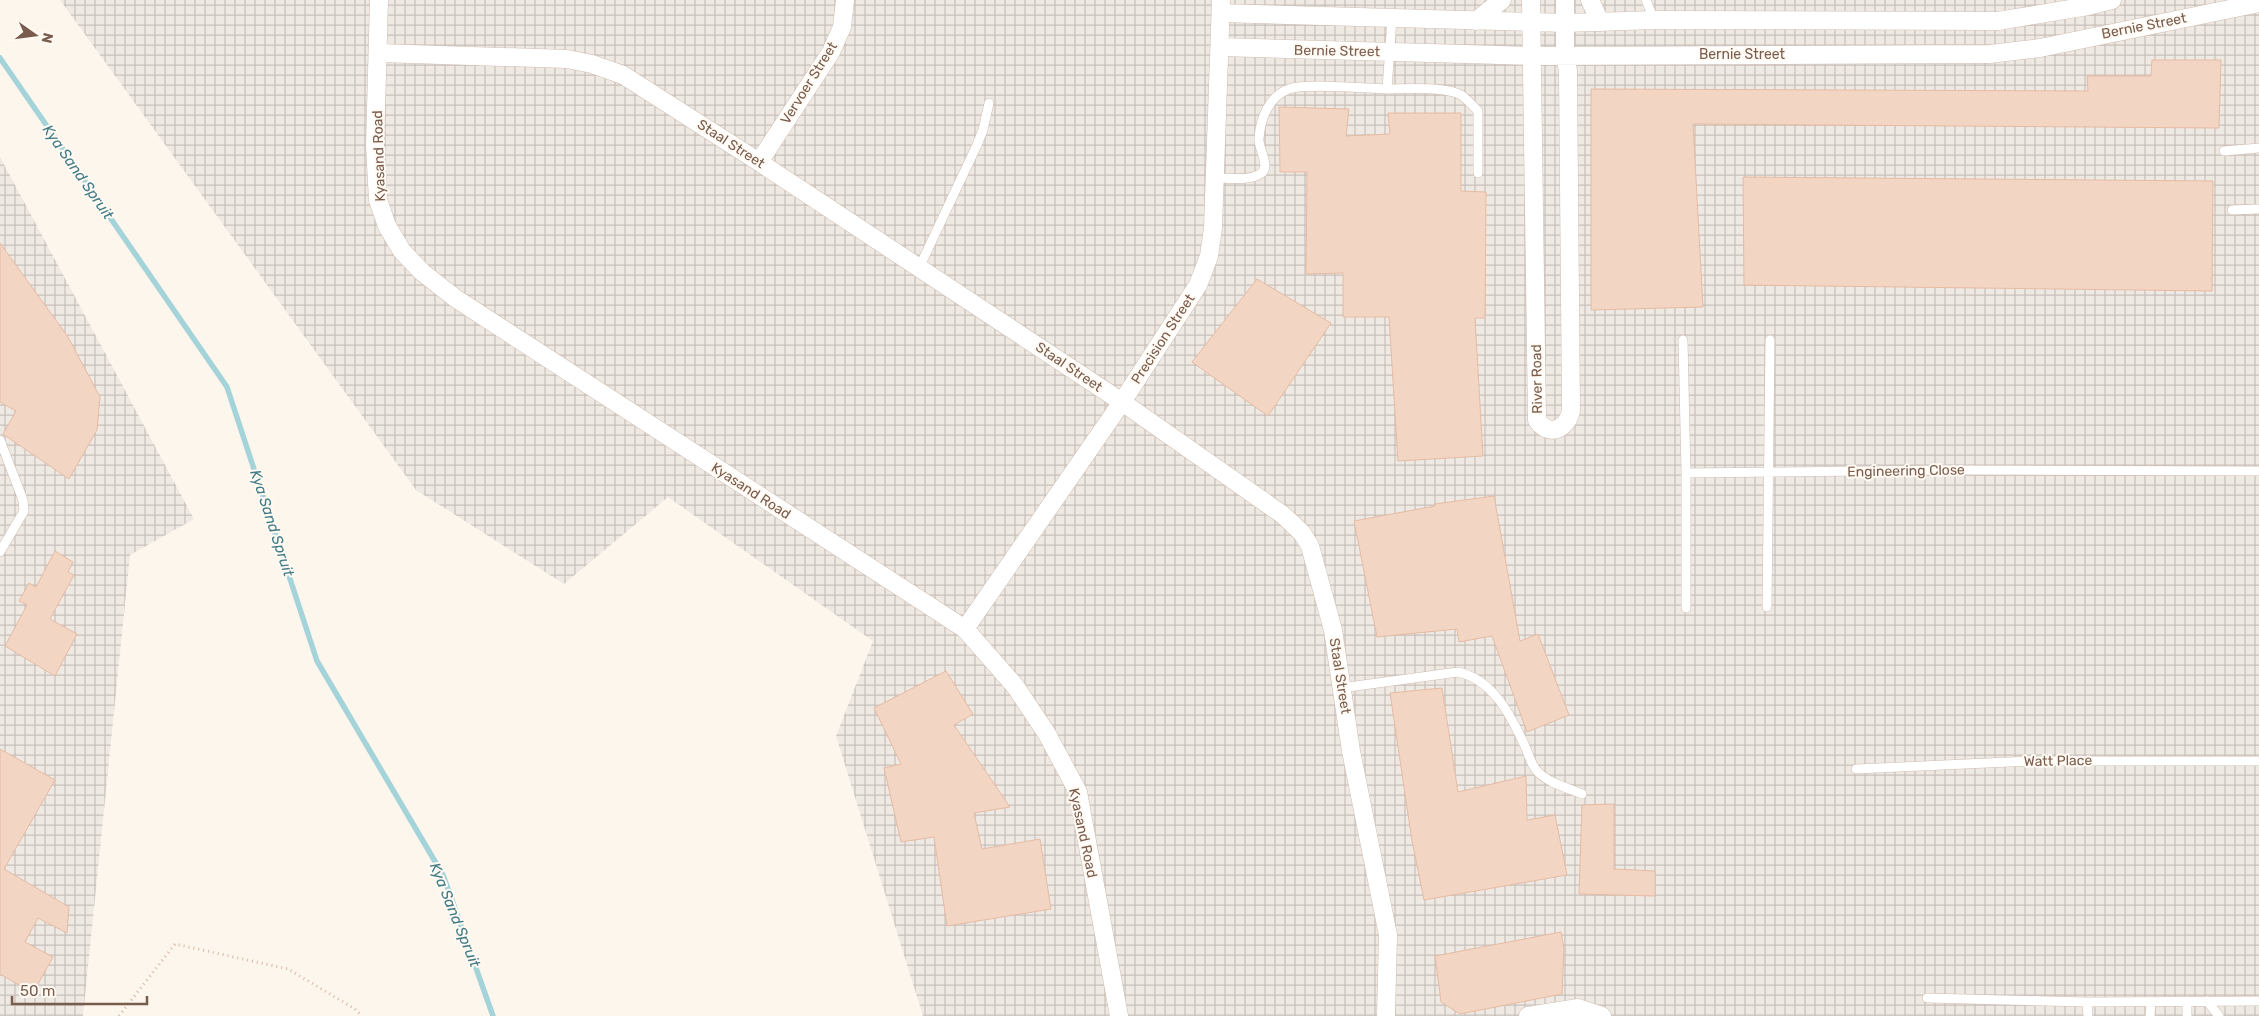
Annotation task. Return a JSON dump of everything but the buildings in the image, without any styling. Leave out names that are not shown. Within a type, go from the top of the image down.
[{"type":"street","name":"Kyasand Road","points":[[379,0],[375,146],[378,200],[387,226],[402,251],[422,272],[455,298],[965,630],[1015,686],[1048,734],[1078,792],[1119,1016]]},
{"type":"street","name":"Vervoer Street","points":[[759,162],[831,52],[842,27],[845,0]]},
{"type":"street","points":[[1476,21],[1502,0]]},
{"type":"street","name":"River Road","points":[[1531,0],[1530,56],[1538,420],[1546,428],[1554,429],[1566,425],[1571,411],[1568,71],[1565,55],[1565,0]]},
{"type":"street","points":[[1590,0],[1600,22]]},
{"type":"street","points":[[1221,6],[1392,19],[1565,23],[1654,20],[1998,20],[2088,6],[2112,0]]},
{"type":"street","name":"Bernie Street","points":[[1220,47],[1530,56],[1997,54],[2040,48],[2259,3]]},
{"type":"street","name":"Precision Street","points":[[965,630],[1122,402],[1198,285],[1209,256],[1213,228],[1221,6]]},
{"type":"street","name":"Staal Street","points":[[379,53],[536,57],[592,64],[623,75],[759,162],[1122,402],[1283,515],[1302,533],[1310,546],[1330,621],[1351,751],[1388,934],[1386,1016]]},
{"type":"street","points":[[1528,1016],[1578,1008],[1602,1016]]},
{"type":"lane","points":[[1646,0],[1654,20]]},
{"type":"lane","points":[[1387,89],[1392,19]]},
{"type":"lane","points":[[1215,178],[1246,177],[1260,175],[1264,171],[1265,163],[1259,140],[1267,109],[1282,92],[1301,87],[1450,91],[1461,95],[1478,111],[1478,173]]},
{"type":"lane","points":[[919,268],[977,145],[983,130],[989,103]]},
{"type":"lane","points":[[2224,151],[2259,148]]},
{"type":"lane","points":[[2232,210],[2259,209]]},
{"type":"lane","points":[[1683,340],[1686,608]]},
{"type":"lane","points":[[1768,608],[1770,340]]},
{"type":"lane","points":[[0,440],[24,500],[24,511],[0,552]]},
{"type":"lane","name":"Engineering Close","points":[[1686,474],[1950,470],[2259,471]]},
{"type":"lane","points":[[1341,688],[1458,672],[1469,674],[1481,681],[1502,703],[1515,723],[1535,769],[1543,777],[1582,794]]},
{"type":"lane","name":"Watt Place","points":[[1856,770],[2031,761],[2259,761]]},
{"type":"lane","points":[[1927,998],[2088,1002],[2259,1001]]},
{"type":"lane","points":[[2187,1001],[2187,1016]]},
{"type":"lane","points":[[2207,1001],[2219,1016]]},
{"type":"lane","points":[[2088,1002],[2088,1016]]},
{"type":"lane","points":[[2150,1016],[2151,1002]]},
{"type":"path","points":[[119,1016],[175,944],[288,969],[356,1009],[362,1016]]},
{"type":"shaded area","points":[[60,0],[2259,0],[2259,1016],[923,1016],[836,736],[873,641],[668,497],[564,584],[416,490]]},
{"type":"shaded area","points":[[0,157],[194,519],[130,555],[83,1016],[0,1016]]},
{"type":"waterway","name":"Kya Sand Spruit","points":[[0,58],[227,387],[317,661],[443,875],[493,1016]]}]
